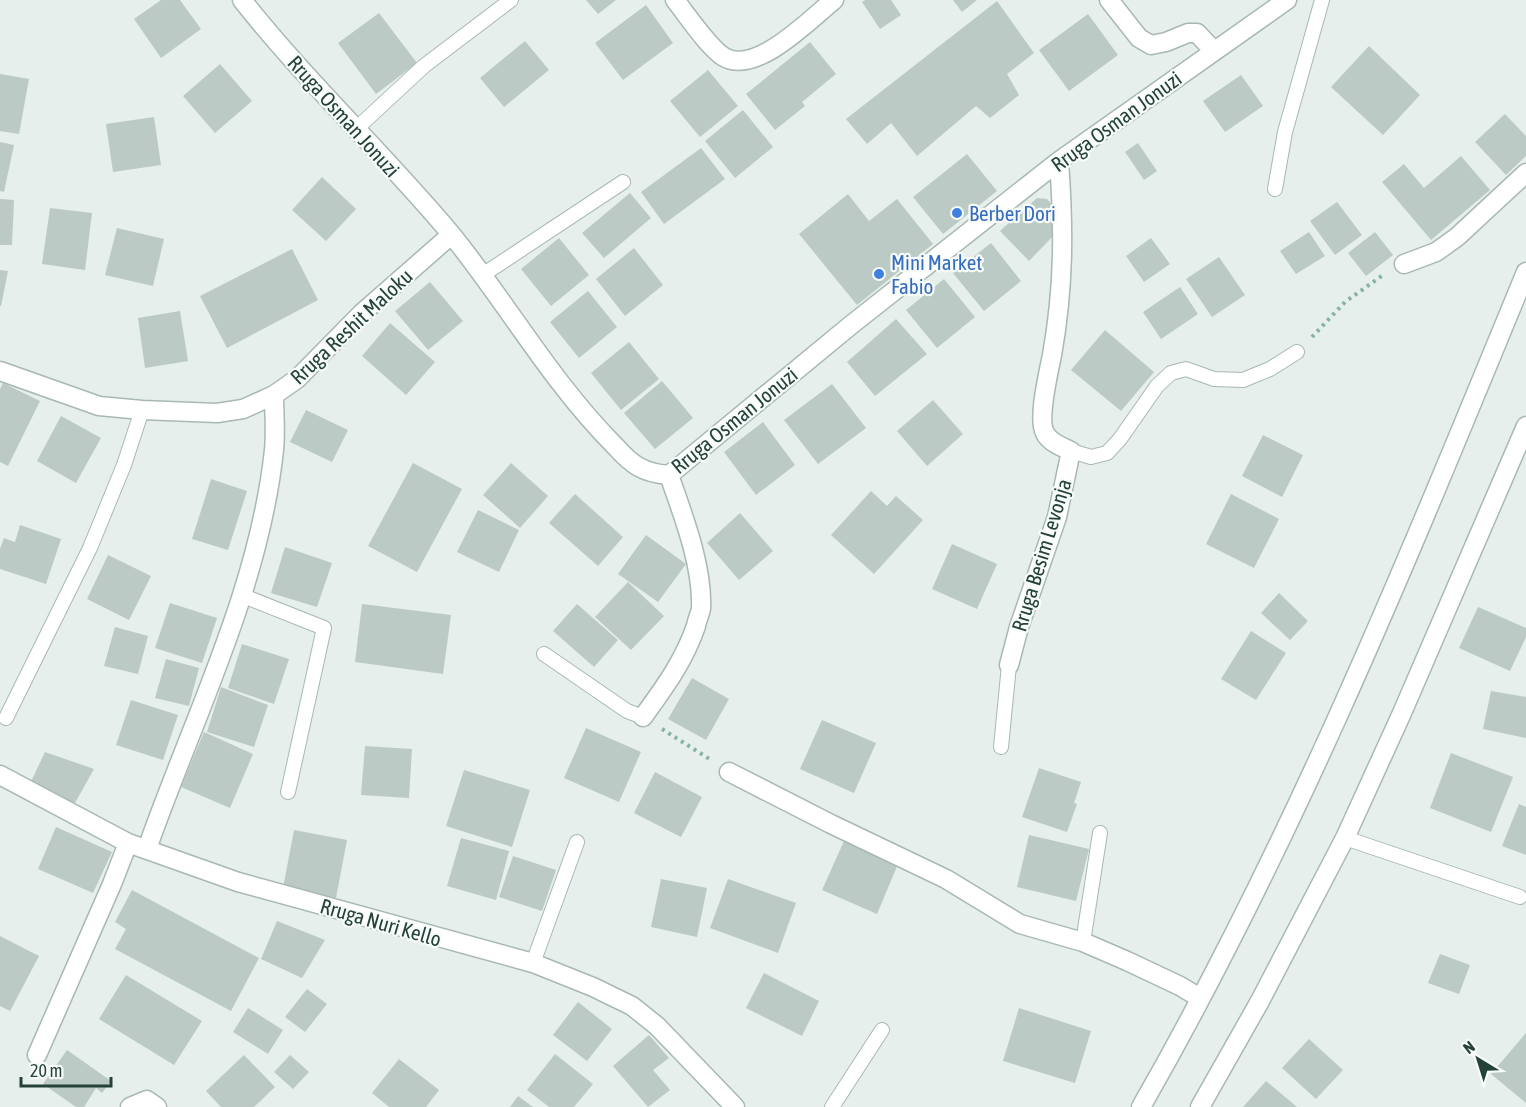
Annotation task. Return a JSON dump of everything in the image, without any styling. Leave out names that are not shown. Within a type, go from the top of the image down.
[{"type":"street","name":"Rruga Osman Jonuzi","points":[[242,0],[451,235],[584,412],[615,447],[638,468],[653,474],[669,475],[860,318],[1059,161],[1287,0]]},
{"type":"street","points":[[675,0],[715,50],[725,58],[741,62],[755,59],[769,52],[834,0]]},
{"type":"street","points":[[1109,0],[1139,38],[1151,45],[1188,33],[1197,33],[1214,51]]},
{"type":"street","name":"Rruga Besim Levonja","points":[[1009,665],[1018,627],[1057,517],[1071,451],[1055,443],[1045,433],[1042,423],[1061,296],[1063,226],[1059,161]]},
{"type":"street","points":[[1404,264],[1436,252],[1457,237],[1526,173]]},
{"type":"street","name":"Rruga Reshit Maloku","points":[[0,371],[99,406],[217,413],[243,410],[274,395],[297,379],[361,314],[451,235]]},
{"type":"street","points":[[1141,1107],[1200,999],[1293,815],[1341,711],[1403,570],[1526,272]]},
{"type":"street","points":[[147,849],[222,652],[252,560],[274,448],[274,395]]},
{"type":"street","points":[[1200,1107],[1260,1001],[1345,838],[1521,452],[1526,426]]},
{"type":"street","points":[[643,717],[675,673],[701,611],[699,576],[669,475]]},
{"type":"street","points":[[729,772],[946,879],[1020,924],[1083,942],[1137,966],[1200,999]]},
{"type":"street","name":"Rruga Nuri Kello","points":[[0,776],[128,843],[238,882],[533,963],[593,987],[632,1006],[657,1026],[735,1107]]},
{"type":"street","points":[[36,1055],[128,843]]},
{"type":"street","points":[[130,1107],[147,1100],[157,1107]]},
{"type":"lane","points":[[356,129],[424,66],[511,0]]},
{"type":"lane","points":[[1275,189],[1285,132],[1323,0]]},
{"type":"lane","points":[[482,276],[623,182]]},
{"type":"lane","points":[[1071,451],[1091,457],[1107,453],[1120,439],[1157,386],[1171,374],[1186,369],[1214,379],[1243,380],[1270,369],[1297,352]]},
{"type":"lane","points":[[6,718],[90,548],[124,465],[142,410]]},
{"type":"lane","points":[[241,595],[324,628],[288,792]]},
{"type":"lane","points":[[544,654],[627,711],[643,717]]},
{"type":"lane","name":"Rruga Besim Levonja","points":[[1001,747],[1009,665]]},
{"type":"lane","points":[[1083,942],[1100,833]]},
{"type":"lane","points":[[1345,838],[1520,897]]},
{"type":"lane","points":[[533,963],[577,842]]},
{"type":"lane","points":[[832,1107],[882,1030]]},
{"type":"path","points":[[1297,352],[1345,302],[1373,280],[1404,264]]},
{"type":"path","points":[[643,717],[729,772]]},
{"type":"building","points":[[161,0],[180,0],[201,29],[161,58],[134,19]]},
{"type":"building","points":[[586,0],[616,0],[598,14]]},
{"type":"building","points":[[891,0],[901,15],[880,29],[862,2]]},
{"type":"building","points":[[953,0],[977,0],[962,12]]},
{"type":"building","points":[[997,1],[1034,53],[1007,74],[1019,95],[990,118],[976,106],[917,156],[891,123],[867,144],[846,119]]},
{"type":"building","points":[[646,5],[673,43],[623,80],[595,43]]},
{"type":"building","points":[[379,13],[417,63],[376,94],[338,43]]},
{"type":"building","points":[[1088,14],[1118,55],[1069,91],[1039,50]]},
{"type":"building","points":[[525,41],[549,70],[504,107],[480,78]]},
{"type":"building","points":[[810,42],[836,74],[802,102],[805,106],[775,130],[746,94]]},
{"type":"building","points":[[1369,46],[1420,95],[1383,135],[1331,87]]},
{"type":"building","points":[[220,64],[252,101],[215,133],[183,96]]},
{"type":"building","points":[[708,70],[738,106],[700,137],[670,101]]},
{"type":"building","points":[[0,74],[29,79],[19,134],[0,131]]},
{"type":"building","points":[[1241,75],[1263,106],[1225,132],[1203,101]]},
{"type":"building","points":[[743,110],[773,147],[735,178],[705,141]]},
{"type":"building","points":[[1505,114],[1526,136],[1526,156],[1506,175],[1475,142]]},
{"type":"building","points":[[154,117],[161,165],[113,172],[106,124]]},
{"type":"building","points":[[0,142],[14,145],[4,192],[0,191]]},
{"type":"building","points":[[1138,143],[1157,171],[1144,180],[1125,152]]},
{"type":"building","points":[[701,148],[725,179],[664,224],[641,192]]},
{"type":"building","points":[[967,154],[997,191],[943,234],[913,197]]},
{"type":"building","points":[[1461,156],[1490,190],[1431,240],[1382,182],[1404,164],[1424,188]]},
{"type":"building","points":[[322,177],[356,209],[326,241],[292,210]]},
{"type":"building","points":[[630,193],[651,218],[604,258],[582,233]]},
{"type":"building","points":[[848,194],[869,221],[897,199],[933,244],[857,305],[799,234]]},
{"type":"building","points":[[1037,198],[1047,199],[1057,210],[1056,233],[1029,261],[1000,231]]},
{"type":"building","points":[[0,199],[14,200],[12,245],[0,245]]},
{"type":"building","points":[[1337,202],[1362,235],[1335,255],[1310,221]]},
{"type":"building","points":[[50,208],[92,213],[85,270],[42,264]]},
{"type":"building","points":[[117,228],[164,239],[153,286],[105,275]]},
{"type":"building","points":[[1309,232],[1325,256],[1296,274],[1280,251]]},
{"type":"building","points":[[1375,232],[1393,255],[1366,276],[1348,253]]},
{"type":"building","points":[[559,238],[589,275],[551,306],[521,269]]},
{"type":"building","points":[[1151,238],[1170,264],[1144,282],[1126,256]]},
{"type":"building","points":[[991,243],[1021,281],[984,311],[953,273]]},
{"type":"building","points":[[634,248],[663,285],[625,316],[596,279]]},
{"type":"building","points":[[292,249],[318,300],[227,348],[200,296]]},
{"type":"building","points":[[1219,257],[1245,295],[1212,317],[1186,279]]},
{"type":"building","points":[[0,270],[8,271],[1,306],[0,306]]},
{"type":"building","points":[[944,279],[975,317],[937,348],[906,310]]},
{"type":"building","points":[[430,282],[463,321],[428,350],[395,311]]},
{"type":"building","points":[[1180,287],[1198,314],[1161,339],[1143,312]]},
{"type":"building","points":[[588,291],[617,327],[579,358],[550,322]]},
{"type":"building","points":[[180,311],[188,361],[145,368],[138,318]]},
{"type":"building","points":[[896,319],[927,354],[875,396],[847,362]]},
{"type":"building","points":[[390,323],[435,362],[406,395],[362,356]]},
{"type":"building","points":[[1105,330],[1154,372],[1121,411],[1071,370]]},
{"type":"building","points":[[629,342],[659,379],[621,410],[591,373]]},
{"type":"building","points":[[662,381],[693,418],[655,449],[624,413]]},
{"type":"building","points":[[3,383],[40,401],[8,466],[0,462],[0,389]]},
{"type":"building","points":[[832,384],[866,428],[818,464],[784,420]]},
{"type":"building","points":[[933,400],[963,434],[927,466],[897,431]]},
{"type":"building","points":[[306,410],[348,430],[332,462],[290,442]]},
{"type":"building","points":[[61,416],[101,438],[76,483],[37,461]]},
{"type":"building","points":[[763,422],[795,465],[756,495],[724,452]]},
{"type":"building","points":[[1263,435],[1303,455],[1282,497],[1242,476]]},
{"type":"building","points":[[413,463],[462,489],[417,572],[368,546]]},
{"type":"building","points":[[511,463],[548,496],[520,528],[483,495]]},
{"type":"building","points":[[211,479],[247,491],[228,550],[192,539]]},
{"type":"building","points":[[871,491],[887,506],[896,496],[923,520],[874,574],[831,535]]},
{"type":"building","points":[[575,494],[623,537],[598,566],[549,523]]},
{"type":"building","points":[[1231,494],[1279,519],[1254,568],[1206,544]]},
{"type":"building","points":[[478,510],[519,530],[499,572],[457,552]]},
{"type":"building","points":[[740,513],[773,551],[739,580],[707,543]]},
{"type":"building","points":[[20,525],[61,539],[46,584],[0,569],[0,549],[4,538],[15,542]]},
{"type":"building","points":[[646,535],[686,564],[658,602],[618,574]]},
{"type":"building","points":[[952,544],[997,564],[977,609],[932,589]]},
{"type":"building","points":[[285,547],[332,563],[317,607],[271,593]]},
{"type":"building","points":[[108,555],[151,576],[129,620],[87,599]]},
{"type":"building","points":[[628,582],[664,616],[631,650],[595,617]]},
{"type":"building","points":[[1279,593],[1308,621],[1290,640],[1261,613]]},
{"type":"building","points":[[170,603],[217,618],[202,663],[155,648]]},
{"type":"building","points":[[362,604],[451,615],[443,674],[355,662]]},
{"type":"building","points":[[577,604],[618,640],[594,667],[553,631]]},
{"type":"building","points":[[1478,607],[1526,628],[1526,637],[1510,671],[1459,648]]},
{"type":"building","points":[[115,627],[148,636],[138,674],[104,666]]},
{"type":"building","points":[[1251,631],[1286,653],[1256,700],[1221,679]]},
{"type":"building","points":[[242,644],[289,659],[274,704],[228,688]]},
{"type":"building","points":[[166,659],[199,668],[189,706],[155,698]]},
{"type":"building","points":[[692,678],[729,699],[706,740],[668,719]]},
{"type":"building","points":[[221,687],[268,705],[254,747],[207,732]]},
{"type":"building","points":[[1491,691],[1526,697],[1526,738],[1483,729]]},
{"type":"building","points":[[131,700],[178,715],[163,760],[116,745]]},
{"type":"building","points":[[822,720],[876,743],[854,793],[800,769]]},
{"type":"building","points":[[586,728],[641,752],[619,802],[564,778]]},
{"type":"building","points":[[204,732],[253,754],[230,808],[181,787]]},
{"type":"building","points":[[365,746],[412,749],[409,798],[361,795]]},
{"type":"building","points":[[45,752],[94,769],[75,803],[28,788]]},
{"type":"building","points":[[1451,753],[1513,777],[1491,832],[1430,808]]},
{"type":"building","points":[[1039,768],[1081,782],[1074,803],[1077,804],[1067,832],[1022,817]]},
{"type":"building","points":[[464,770],[530,790],[512,847],[446,826]]},
{"type":"building","points":[[655,772],[702,797],[681,837],[634,813]]},
{"type":"building","points":[[1519,804],[1526,807],[1526,855],[1502,846]]},
{"type":"building","points":[[56,827],[112,852],[93,893],[38,869]]},
{"type":"building","points":[[294,830],[347,840],[336,898],[283,888]]},
{"type":"building","points":[[1029,835],[1089,849],[1076,901],[1017,887]]},
{"type":"building","points":[[461,838],[509,851],[496,900],[447,886]]},
{"type":"building","points":[[844,841],[898,864],[877,914],[822,890]]},
{"type":"building","points":[[513,856],[556,870],[542,911],[499,897]]},
{"type":"building","points":[[661,879],[707,888],[697,937],[651,927]]},
{"type":"building","points":[[728,879],[796,903],[778,953],[710,928]]},
{"type":"building","points":[[132,890],[259,958],[231,1011],[115,949],[126,929],[115,922]]},
{"type":"building","points":[[277,921],[325,940],[302,978],[261,959]]},
{"type":"building","points":[[0,936],[39,956],[10,1011],[0,1006]]},
{"type":"building","points":[[1440,954],[1470,965],[1459,994],[1428,983]]},
{"type":"building","points":[[764,973],[819,1001],[802,1036],[746,1008]]},
{"type":"building","points":[[126,975],[202,1021],[174,1065],[99,1019]]},
{"type":"building","points":[[307,989],[327,1004],[305,1032],[285,1017]]},
{"type":"building","points":[[578,1002],[612,1029],[587,1061],[553,1035]]},
{"type":"building","points":[[248,1008],[283,1030],[268,1054],[233,1032]]},
{"type":"building","points":[[1019,1008],[1091,1031],[1075,1083],[1003,1061]]},
{"type":"building","points":[[1526,1033],[1526,1103],[1491,1074]]},
{"type":"building","points":[[649,1035],[669,1058],[653,1070],[670,1090],[648,1107],[613,1066]]},
{"type":"building","points":[[1309,1039],[1343,1070],[1316,1099],[1282,1068]]},
{"type":"building","points":[[67,1050],[111,1081],[102,1093],[96,1088],[84,1107],[76,1107],[43,1084]]},
{"type":"building","points":[[555,1054],[593,1084],[574,1107],[549,1107],[527,1090]]},
{"type":"building","points":[[244,1055],[275,1087],[254,1107],[221,1107],[206,1091]]},
{"type":"building","points":[[290,1055],[309,1072],[293,1089],[274,1072]]},
{"type":"building","points":[[399,1059],[439,1090],[426,1107],[389,1107],[372,1093]]},
{"type":"building","points":[[1266,1081],[1297,1107],[1243,1107]]},
{"type":"building","points":[[518,1096],[533,1107],[510,1107]]},
{"type":"place","name":"Berber Dori","points":[[957,213]]},
{"type":"place","name":"Mini Market Fabio","points":[[879,274]]}]
